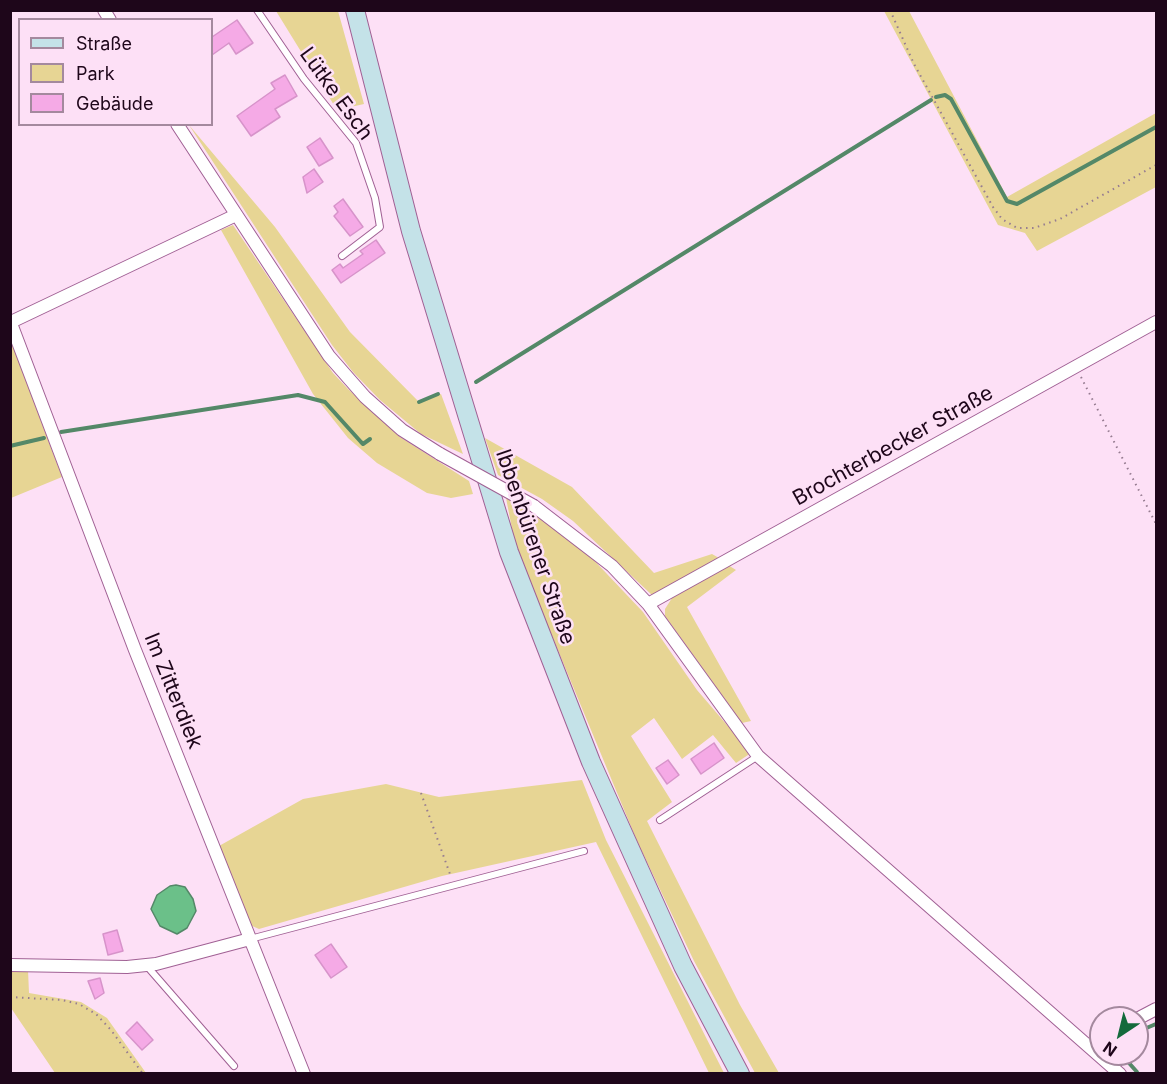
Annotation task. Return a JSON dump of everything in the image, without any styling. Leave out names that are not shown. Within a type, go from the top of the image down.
[{"type":"main road","name":"Ibbenbürener Straße","points":[[355,10],[411,231],[509,552],[591,762],[683,966],[740,1074]]},
{"type":"street","points":[[178,126],[329,356],[372,404],[402,430],[440,454],[534,506],[612,566],[648,604],[758,756],[1089,1040]]},
{"type":"street","points":[[11,322],[236,214]]},
{"type":"street","name":"Im Zitterdiek","points":[[11,322],[135,650],[304,1074]]},
{"type":"street","name":"Brochterbecker Straße","points":[[648,604],[1156,322]]},
{"type":"street","points":[[10,965],[146,965],[250,939]]},
{"type":"lane","name":"Lütke Esch","points":[[256,10],[304,79],[356,143],[375,198],[380,227],[342,256]]},
{"type":"lane","points":[[660,819],[758,756]]},
{"type":"lane","points":[[250,939],[584,851]]},
{"type":"lane","points":[[146,965],[234,1066]]},
{"type":"path","points":[[890,10],[914,64],[993,207],[1002,219],[1017,228],[1034,228],[1060,219],[1156,165]]},
{"type":"path","points":[[1076,367],[1156,524]]},
{"type":"path","points":[[421,793],[454,886]]},
{"type":"path","points":[[10,997],[62,1000],[79,1004],[96,1014],[111,1030],[143,1074]]},
{"type":"green space","points":[[276,11],[338,11],[364,104],[337,110]]},
{"type":"green space","points":[[884,11],[909,11],[1007,197],[1156,113],[1156,187],[1037,251],[1025,233],[998,225]]},
{"type":"green space","points":[[190,126],[275,227],[350,332],[419,402],[441,394],[463,454],[421,434],[380,400],[353,372],[332,345]]},
{"type":"green space","points":[[233,225],[333,373],[400,437],[469,481],[473,494],[451,498],[427,493],[377,463],[348,438],[313,394],[221,230]]},
{"type":"green space","points":[[11,341],[62,477],[10,498]]},
{"type":"green space","points":[[485,438],[572,487],[654,573],[712,554],[719,558],[653,596],[573,521],[542,499],[498,475]]},
{"type":"green space","points":[[506,498],[566,535],[589,555],[643,612],[697,690],[751,753],[736,763],[713,735],[682,759],[654,718],[631,736],[672,802],[647,821],[740,1005],[779,1073],[755,1073],[694,961],[637,841],[516,549]]},
{"type":"green space","points":[[728,565],[736,570],[687,607],[751,721],[742,723],[665,616],[665,609],[672,598]]},
{"type":"green space","points":[[582,780],[606,840],[724,1073],[709,1073],[596,842],[442,876],[259,929],[250,925],[219,846],[303,799],[386,784],[439,797]]},
{"type":"green space","points":[[11,970],[28,970],[29,993],[81,1002],[107,1018],[146,1073],[55,1073],[11,1008]]},
{"type":"shaded area","points":[[170,886],[185,887],[193,899],[196,911],[187,928],[177,934],[160,926],[151,909],[157,895]]},
{"type":"building","points":[[237,20],[253,43],[236,54],[229,43],[213,54],[213,36]]},
{"type":"building","points":[[285,75],[297,96],[275,109],[280,117],[251,136],[237,116],[275,89],[271,83]]},
{"type":"building","points":[[320,138],[333,158],[319,166],[307,147]]},
{"type":"building","points":[[314,169],[323,182],[307,193],[303,177]]},
{"type":"building","points":[[343,199],[363,227],[350,236],[334,216],[338,212],[334,206]]},
{"type":"building","points":[[376,240],[385,253],[341,283],[332,270],[340,264],[343,268],[363,254],[360,251]]},
{"type":"building","points":[[714,743],[724,758],[701,774],[691,759]]},
{"type":"building","points":[[668,760],[679,775],[667,784],[656,768]]},
{"type":"building","points":[[117,930],[123,951],[108,955],[103,934]]},
{"type":"building","points":[[331,944],[347,967],[331,978],[315,955]]},
{"type":"building","points":[[100,978],[104,993],[95,999],[88,981]]},
{"type":"building","points":[[137,1022],[153,1040],[142,1050],[126,1033]]},
{"type":"waterway","points":[[936,97],[945,95],[951,99],[1007,201],[1017,204],[1156,127]]},
{"type":"waterway","points":[[476,382],[931,100]]},
{"type":"waterway","points":[[419,402],[438,394]]},
{"type":"waterway","points":[[61,432],[298,395],[325,402],[363,444],[370,439]]},
{"type":"waterway","points":[[10,446],[44,438]]},
{"type":"waterway","points":[[1149,1027],[1156,1024]]},
{"type":"waterway","points":[[1132,1066],[1137,1072]]}]
